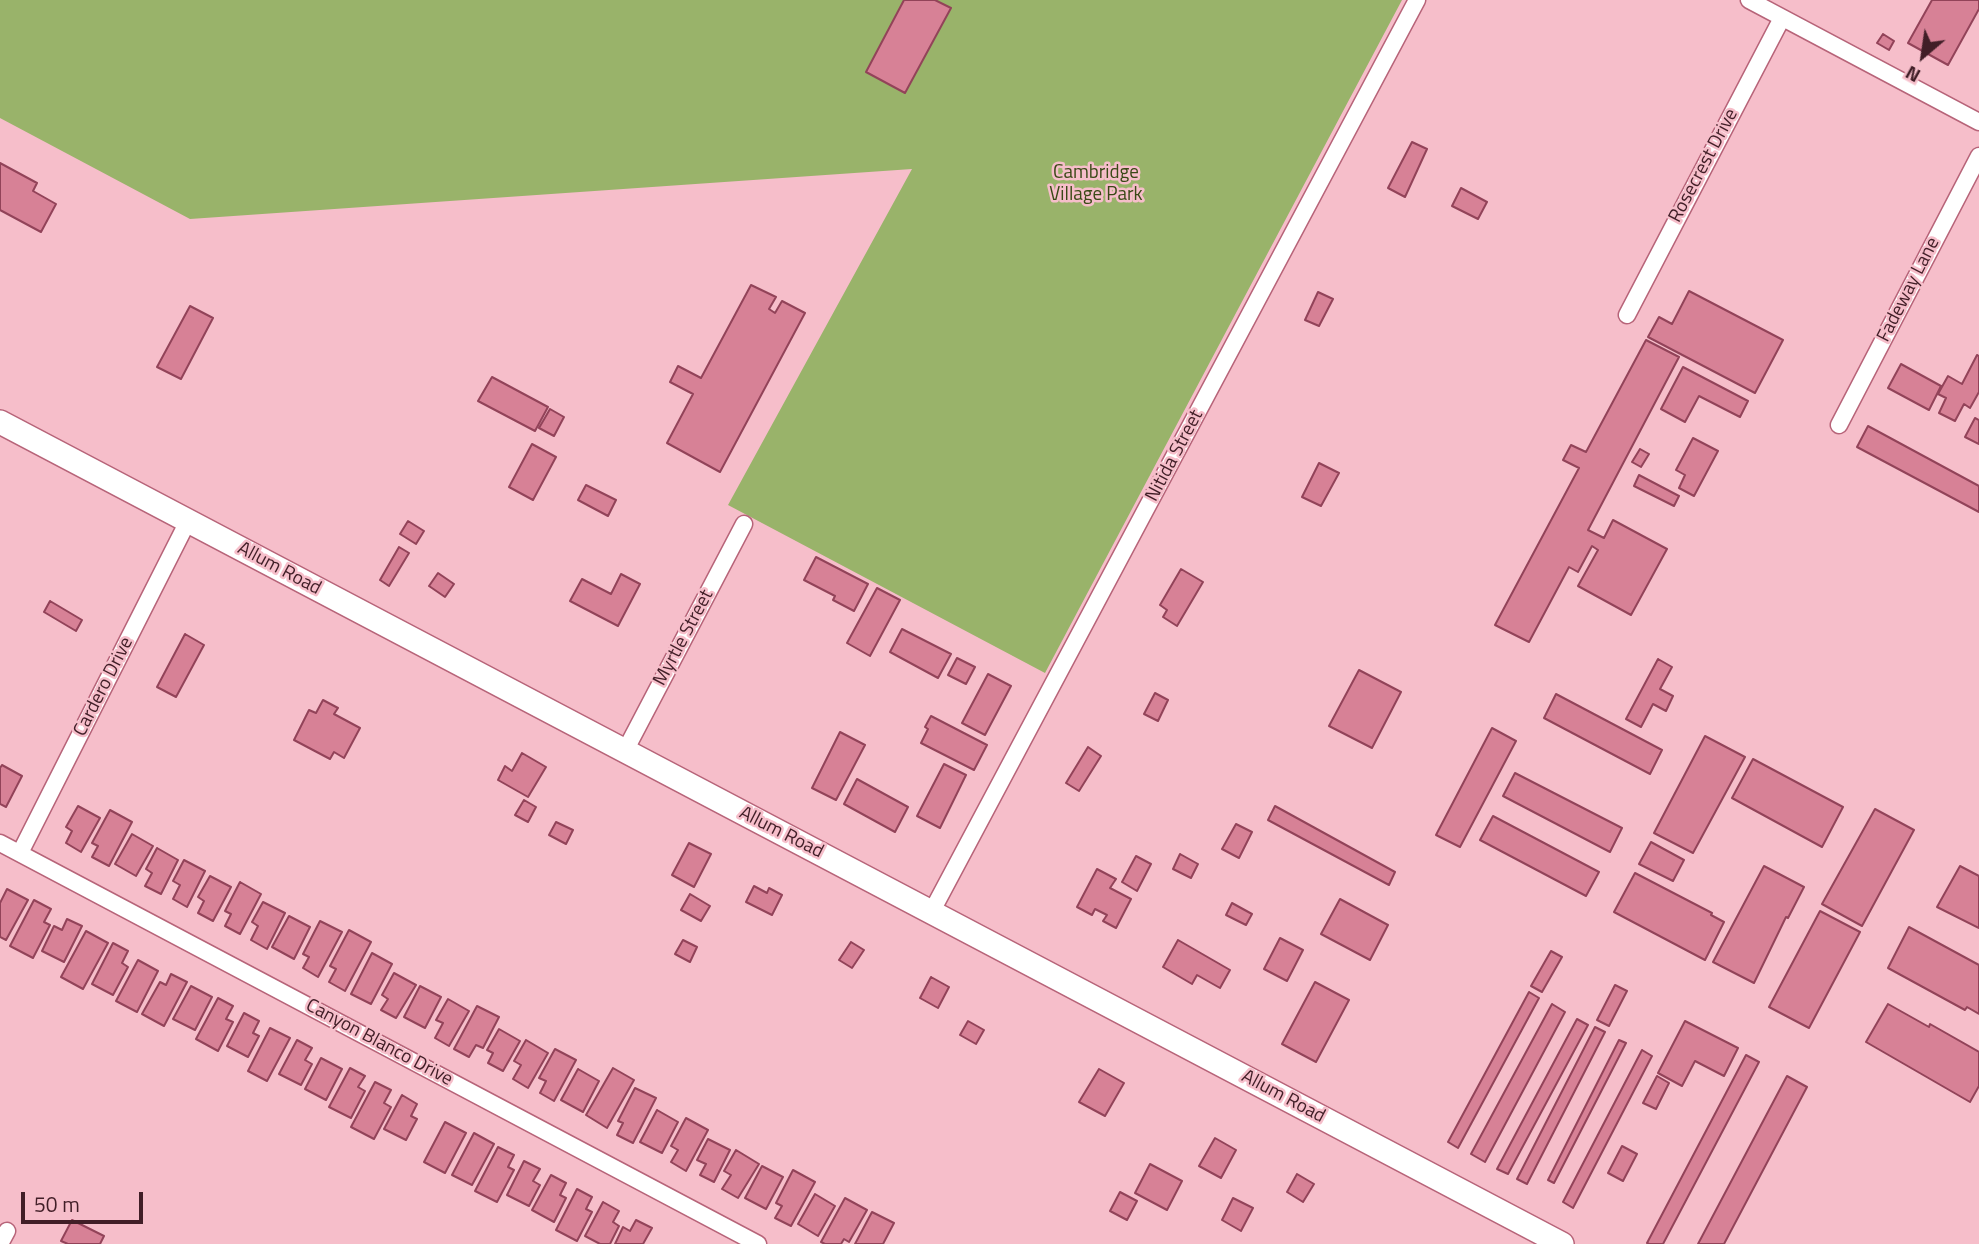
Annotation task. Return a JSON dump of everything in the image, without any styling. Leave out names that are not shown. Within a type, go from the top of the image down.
[{"type":"street","name":"Nitida Street","points":[[932,911],[1417,0]]},
{"type":"street","points":[[1749,0],[1979,122]]},
{"type":"street","name":"Rosecrest Drive","points":[[1627,315],[1782,18]]},
{"type":"street","name":"Fadeway Lane","points":[[1839,425],[1979,156]]},
{"type":"street","name":"Allum Road","points":[[0,422],[1562,1244]]},
{"type":"street","name":"Cardero Drive","points":[[20,853],[188,521]]},
{"type":"street","name":"Myrtle Street","points":[[625,751],[744,524]]},
{"type":"street","name":"Canyon Blanco Drive","points":[[0,843],[758,1244]]},
{"type":"green space","name":"Cambridge Village Park","points":[[0,0],[1402,0],[1045,673],[728,505],[912,169],[190,219],[0,118]]},
{"type":"building","points":[[904,0],[935,0],[951,8],[905,93],[866,72]]},
{"type":"building","points":[[1932,0],[1979,0],[1979,9],[1948,65],[1908,43]]},
{"type":"building","points":[[1883,34],[1894,41],[1889,50],[1877,43]]},
{"type":"building","points":[[1412,142],[1427,149],[1405,197],[1388,188]]},
{"type":"building","points":[[0,163],[37,183],[33,191],[56,204],[41,232],[0,210]]},
{"type":"building","points":[[1461,188],[1487,202],[1478,219],[1452,206]]},
{"type":"building","points":[[751,285],[776,297],[769,309],[775,313],[782,301],[805,313],[720,472],[667,443],[693,394],[670,382],[678,366],[701,378]]},
{"type":"building","points":[[1689,291],[1783,340],[1755,393],[1648,337],[1659,317],[1672,324]]},
{"type":"building","points":[[1318,292],[1333,299],[1319,326],[1305,320]]},
{"type":"building","points":[[190,306],[213,318],[181,379],[157,367]]},
{"type":"building","points":[[1646,340],[1679,357],[1588,530],[1604,538],[1613,520],[1667,549],[1631,615],[1578,586],[1598,550],[1592,546],[1578,572],[1569,567],[1529,642],[1495,625],[1579,468],[1563,460],[1571,445],[1586,452]]},
{"type":"building","points":[[1977,355],[1979,392],[1970,408],[1964,404],[1955,421],[1939,413],[1946,398],[1938,394],[1948,376],[1962,384]]},
{"type":"building","points":[[1901,364],[1941,386],[1929,410],[1888,388]]},
{"type":"building","points":[[1683,367],[1748,401],[1740,417],[1699,396],[1685,422],[1661,409]]},
{"type":"building","points":[[492,377],[548,407],[535,431],[478,401]]},
{"type":"building","points":[[550,409],[564,417],[554,436],[539,428]]},
{"type":"building","points":[[1975,418],[1979,420],[1979,444],[1965,437]]},
{"type":"building","points":[[1868,426],[1979,486],[1979,512],[1857,447]]},
{"type":"building","points":[[1693,438],[1718,451],[1694,496],[1679,488],[1685,475],[1676,470]]},
{"type":"building","points":[[532,444],[556,457],[533,500],[509,487]]},
{"type":"building","points":[[1640,449],[1649,454],[1641,467],[1632,462]]},
{"type":"building","points":[[1319,463],[1339,473],[1321,506],[1302,497]]},
{"type":"building","points":[[1639,475],[1679,496],[1674,506],[1634,486]]},
{"type":"building","points":[[586,485],[616,500],[608,516],[578,500]]},
{"type":"building","points":[[408,521],[424,531],[416,544],[400,534]]},
{"type":"building","points":[[399,547],[409,553],[389,586],[380,580]]},
{"type":"building","points":[[816,557],[868,584],[854,611],[833,600],[835,596],[804,580]]},
{"type":"building","points":[[1181,569],[1203,582],[1177,626],[1163,617],[1167,610],[1160,605]]},
{"type":"building","points":[[438,573],[454,584],[445,597],[429,586]]},
{"type":"building","points":[[621,574],[640,584],[618,626],[570,601],[582,579],[611,594]]},
{"type":"building","points":[[877,588],[900,600],[870,656],[847,643]]},
{"type":"building","points":[[50,601],[82,620],[76,631],[44,612]]},
{"type":"building","points":[[902,629],[951,654],[938,678],[890,652]]},
{"type":"building","points":[[185,634],[204,645],[176,697],[157,687]]},
{"type":"building","points":[[957,658],[975,667],[966,684],[948,675]]},
{"type":"building","points":[[1658,659],[1672,667],[1660,689],[1673,696],[1666,711],[1653,704],[1641,727],[1626,719]]},
{"type":"building","points":[[1359,670],[1401,692],[1372,748],[1329,726]]},
{"type":"building","points":[[988,674],[1011,686],[985,735],[962,723]]},
{"type":"building","points":[[1155,693],[1168,700],[1158,721],[1144,714]]},
{"type":"building","points":[[1556,694],[1662,750],[1650,774],[1544,718]]},
{"type":"building","points":[[323,700],[338,708],[334,714],[360,728],[344,758],[334,752],[330,759],[294,740],[309,710],[316,713]]},
{"type":"building","points":[[931,716],[987,745],[974,770],[921,743]]},
{"type":"building","points":[[1492,728],[1516,741],[1460,847],[1436,835]]},
{"type":"building","points":[[840,732],[865,745],[836,800],[812,788]]},
{"type":"building","points":[[1705,736],[1745,757],[1693,853],[1654,833]]},
{"type":"building","points":[[1088,747],[1101,756],[1079,791],[1066,783]]},
{"type":"building","points":[[522,753],[546,767],[528,797],[498,780],[505,766],[512,771]]},
{"type":"building","points":[[1753,759],[1843,807],[1822,847],[1732,798]]},
{"type":"building","points":[[944,764],[966,775],[940,828],[917,816]]},
{"type":"building","points":[[2,765],[22,776],[6,807],[0,804]]},
{"type":"building","points":[[1515,773],[1622,828],[1610,852],[1503,796]]},
{"type":"building","points":[[857,779],[908,807],[895,832],[844,804]]},
{"type":"building","points":[[524,800],[536,807],[528,822],[515,815]]},
{"type":"building","points":[[78,806],[100,818],[81,852],[66,843],[72,831],[66,827]]},
{"type":"building","points":[[1275,806],[1395,872],[1389,885],[1268,820]]},
{"type":"building","points":[[1875,809],[1914,830],[1862,926],[1822,904]]},
{"type":"building","points":[[110,810],[132,822],[109,866],[92,857],[98,846],[92,843]]},
{"type":"building","points":[[1493,816],[1599,872],[1586,896],[1480,840]]},
{"type":"building","points":[[556,822],[573,830],[566,844],[549,835]]},
{"type":"building","points":[[1236,824],[1252,832],[1239,858],[1222,849]]},
{"type":"building","points":[[132,834],[153,846],[136,876],[115,864]]},
{"type":"building","points":[[1651,842],[1684,860],[1673,881],[1639,864]]},
{"type":"building","points":[[689,843],[711,854],[694,887],[672,875]]},
{"type":"building","points":[[157,848],[178,860],[161,894],[145,886],[152,873],[146,869]]},
{"type":"building","points":[[1180,854],[1198,864],[1191,878],[1173,869]]},
{"type":"building","points":[[1136,856],[1151,864],[1137,891],[1122,882]]},
{"type":"building","points":[[184,860],[205,871],[187,907],[173,899],[180,885],[173,881]]},
{"type":"building","points":[[1764,866],[1804,887],[1788,918],[1786,917],[1754,983],[1713,962]]},
{"type":"building","points":[[1960,866],[1979,876],[1979,928],[1937,907]]},
{"type":"building","points":[[1097,869],[1116,879],[1110,888],[1131,899],[1116,928],[1103,921],[1107,915],[1095,909],[1092,915],[1077,907]]},
{"type":"building","points":[[1635,873],[1724,922],[1705,960],[1614,912]]},
{"type":"building","points":[[210,876],[231,887],[213,921],[198,913],[204,901],[198,897]]},
{"type":"building","points":[[240,882],[261,894],[240,934],[225,926],[231,914],[225,911]]},
{"type":"building","points":[[754,886],[767,893],[769,888],[782,895],[772,915],[746,902]]},
{"type":"building","points":[[7,889],[28,900],[6,940],[0,937],[0,903]]},
{"type":"building","points":[[690,894],[710,906],[701,921],[681,910]]},
{"type":"building","points":[[1340,899],[1388,925],[1370,960],[1321,934]]},
{"type":"building","points":[[34,900],[51,909],[44,922],[50,925],[33,958],[10,946]]},
{"type":"building","points":[[263,902],[285,913],[267,949],[251,940],[258,926],[252,922]]},
{"type":"building","points":[[1232,903],[1252,914],[1246,925],[1226,915]]},
{"type":"building","points":[[1820,911],[1860,932],[1809,1028],[1769,1007]]},
{"type":"building","points":[[289,916],[310,927],[294,959],[272,947]]},
{"type":"building","points":[[67,919],[82,926],[64,962],[42,951],[54,926],[62,930]]},
{"type":"building","points":[[320,921],[342,932],[318,977],[303,968],[309,957],[303,954]]},
{"type":"building","points":[[1909,927],[1979,965],[1979,1014],[1967,1007],[1965,1010],[1888,968]]},
{"type":"building","points":[[349,930],[371,942],[345,991],[329,982],[336,969],[330,966]]},
{"type":"building","points":[[86,931],[108,943],[83,989],[61,977]]},
{"type":"building","points":[[1280,938],[1303,950],[1287,981],[1264,969]]},
{"type":"building","points":[[683,940],[697,947],[690,962],[675,954]]},
{"type":"building","points":[[1178,940],[1230,970],[1220,988],[1197,975],[1192,984],[1163,967]]},
{"type":"building","points":[[851,942],[864,950],[852,968],[839,960]]},
{"type":"building","points":[[113,943],[128,951],[122,963],[128,967],[113,995],[92,984]]},
{"type":"building","points":[[1551,951],[1562,957],[1542,992],[1531,986]]},
{"type":"building","points":[[372,953],[392,964],[371,1004],[351,994]]},
{"type":"building","points":[[138,960],[158,971],[137,1012],[116,1001]]},
{"type":"building","points":[[394,973],[416,985],[396,1018],[381,1010],[388,999],[382,995]]},
{"type":"building","points":[[171,974],[187,982],[164,1026],[142,1014],[160,982],[166,985]]},
{"type":"building","points":[[931,977],[949,987],[938,1008],[920,998]]},
{"type":"building","points":[[1315,982],[1349,1000],[1316,1062],[1282,1044]]},
{"type":"building","points":[[1615,985],[1627,991],[1609,1026],[1597,1020]]},
{"type":"building","points":[[191,986],[212,997],[195,1030],[173,1019]]},
{"type":"building","points":[[420,986],[441,997],[425,1028],[404,1017]]},
{"type":"building","points":[[1529,992],[1539,998],[1458,1148],[1448,1142]]},
{"type":"building","points":[[218,998],[233,1006],[226,1019],[233,1022],[218,1051],[196,1039]]},
{"type":"building","points":[[448,999],[469,1011],[449,1046],[435,1038],[443,1023],[436,1020]]},
{"type":"building","points":[[1552,1004],[1565,1012],[1485,1162],[1471,1154]]},
{"type":"building","points":[[1888,1004],[1979,1052],[1979,1086],[1970,1102],[1866,1042]]},
{"type":"building","points":[[477,1006],[499,1017],[483,1048],[476,1045],[469,1057],[454,1049]]},
{"type":"building","points":[[244,1013],[259,1021],[253,1033],[259,1036],[248,1057],[227,1046]]},
{"type":"building","points":[[1577,1019],[1588,1025],[1508,1174],[1497,1169]]},
{"type":"building","points":[[968,1021],[984,1030],[976,1044],[960,1035]]},
{"type":"building","points":[[1685,1021],[1738,1048],[1724,1076],[1695,1061],[1682,1086],[1658,1073]]},
{"type":"building","points":[[1595,1027],[1605,1032],[1527,1184],[1517,1179]]},
{"type":"building","points":[[270,1028],[290,1038],[267,1081],[248,1071]]},
{"type":"building","points":[[499,1029],[520,1041],[503,1071],[488,1063],[493,1053],[487,1050]]},
{"type":"building","points":[[297,1040],[312,1048],[305,1060],[312,1064],[301,1085],[279,1074]]},
{"type":"building","points":[[526,1040],[548,1053],[528,1088],[513,1079],[521,1065],[514,1061]]},
{"type":"building","points":[[1619,1040],[1626,1043],[1554,1183],[1548,1180]]},
{"type":"building","points":[[555,1049],[576,1060],[554,1101],[540,1093],[546,1081],[539,1078]]},
{"type":"building","points":[[1642,1050],[1652,1056],[1573,1208],[1563,1202]]},
{"type":"building","points":[[1746,1055],[1759,1062],[1663,1244],[1647,1243]]},
{"type":"building","points":[[321,1058],[342,1069],[326,1100],[305,1089]]},
{"type":"building","points":[[350,1068],[365,1076],[358,1087],[365,1091],[351,1118],[329,1107]]},
{"type":"building","points":[[613,1068],[634,1080],[607,1128],[586,1115]]},
{"type":"building","points":[[578,1069],[599,1081],[583,1112],[561,1100]]},
{"type":"building","points":[[1099,1069],[1124,1083],[1105,1116],[1079,1102]]},
{"type":"building","points":[[1657,1076],[1669,1083],[1656,1109],[1643,1103]]},
{"type":"building","points":[[1787,1076],[1807,1087],[1724,1244],[1698,1244]]},
{"type":"building","points":[[375,1082],[391,1090],[384,1103],[391,1107],[374,1139],[351,1127]]},
{"type":"building","points":[[635,1088],[656,1098],[633,1143],[617,1135],[623,1123],[618,1121]]},
{"type":"building","points":[[402,1095],[417,1104],[411,1116],[417,1119],[406,1140],[384,1129]]},
{"type":"building","points":[[657,1110],[678,1122],[662,1153],[640,1142]]},
{"type":"building","points":[[686,1118],[708,1130],[686,1171],[671,1162],[678,1150],[671,1146]]},
{"type":"building","points":[[445,1122],[466,1133],[445,1173],[424,1162]]},
{"type":"building","points":[[474,1133],[494,1144],[472,1185],[452,1175]]},
{"type":"building","points":[[1215,1138],[1236,1150],[1221,1178],[1199,1166]]},
{"type":"building","points":[[708,1139],[730,1150],[714,1182],[700,1175],[706,1164],[697,1160]]},
{"type":"building","points":[[1622,1146],[1637,1154],[1623,1181],[1608,1173]]},
{"type":"building","points":[[498,1147],[514,1155],[508,1167],[514,1170],[497,1202],[475,1191]]},
{"type":"building","points":[[736,1150],[759,1164],[738,1198],[722,1189],[731,1175],[724,1171]]},
{"type":"building","points":[[524,1161],[540,1169],[533,1181],[540,1185],[529,1206],[507,1195]]},
{"type":"building","points":[[1150,1164],[1182,1181],[1167,1210],[1135,1193]]},
{"type":"building","points":[[762,1166],[783,1177],[766,1209],[745,1198]]},
{"type":"building","points":[[793,1170],[815,1182],[791,1226],[775,1218],[782,1206],[776,1203]]},
{"type":"building","points":[[1297,1174],[1314,1184],[1303,1202],[1287,1192]]},
{"type":"building","points":[[551,1175],[566,1183],[560,1195],[566,1198],[554,1222],[532,1210]]},
{"type":"building","points":[[577,1189],[592,1197],[586,1209],[592,1212],[577,1241],[556,1230]]},
{"type":"building","points":[[1120,1192],[1137,1201],[1127,1220],[1110,1211]]},
{"type":"building","points":[[815,1194],[835,1206],[818,1236],[798,1224]]},
{"type":"building","points":[[845,1198],[867,1210],[849,1242],[844,1239],[841,1244],[825,1244],[821,1242]]},
{"type":"building","points":[[1233,1198],[1253,1208],[1241,1231],[1222,1220]]},
{"type":"building","points":[[603,1202],[619,1211],[613,1222],[619,1226],[610,1244],[600,1244],[585,1236]]},
{"type":"building","points":[[872,1212],[894,1223],[883,1244],[855,1244]]},
{"type":"building","points":[[72,1220],[104,1236],[100,1244],[68,1244],[61,1241]]},
{"type":"building","points":[[636,1220],[652,1228],[643,1244],[615,1244],[623,1227],[630,1231]]}]
